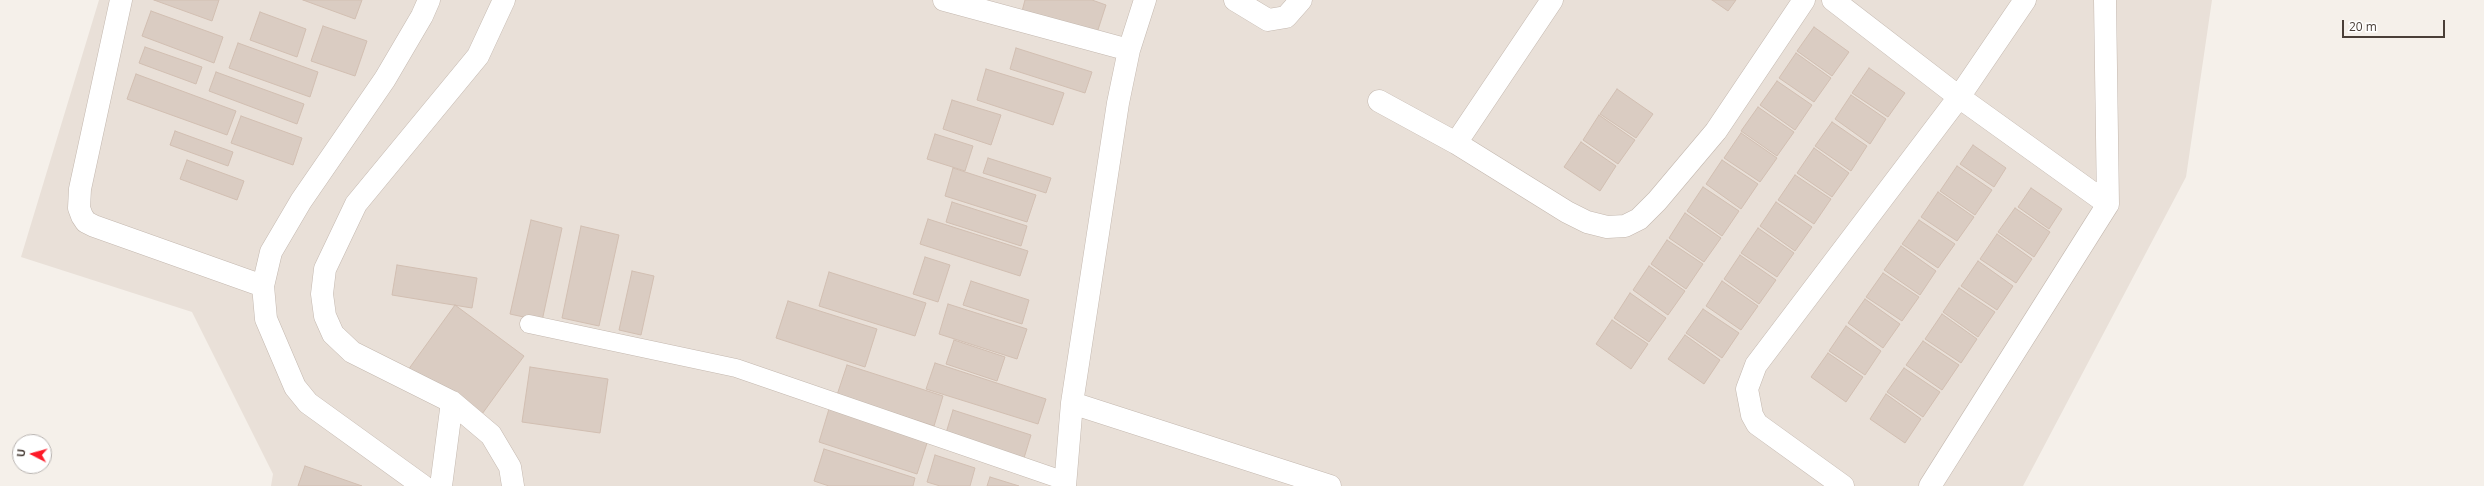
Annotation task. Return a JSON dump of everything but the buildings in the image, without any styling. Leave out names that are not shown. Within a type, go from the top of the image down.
[{"type":"street","points":[[121,0],[80,189],[78,208],[86,222],[101,229],[263,286]]},
{"type":"street","points":[[423,486],[308,403],[295,387],[266,319],[263,286],[272,252],[282,232],[301,201],[385,80],[422,16],[429,0]]},
{"type":"street","points":[[504,0],[478,56],[356,204],[325,269],[322,294],[324,316],[333,334],[352,352],[452,402],[491,435],[510,467],[514,486]]},
{"type":"street","points":[[944,0],[1129,50]]},
{"type":"street","points":[[1065,484],[1072,403],[1118,103],[1129,50],[1146,0]]},
{"type":"street","points":[[1235,0],[1268,20],[1286,17],[1301,0]]},
{"type":"street","points":[[1456,143],[1552,0]]},
{"type":"street","points":[[1379,101],[1456,143],[1568,212],[1587,222],[1607,227],[1625,226],[1639,219],[1657,201],[1716,131],[1804,0]]},
{"type":"street","points":[[1833,0],[1959,97],[2108,204]]},
{"type":"street","points":[[1843,486],[1757,424],[1752,415],[1747,389],[1756,365],[1959,97],[2025,0]]},
{"type":"street","points":[[1930,486],[2108,204],[2105,0]]},
{"type":"street","points":[[442,477],[452,402]]},
{"type":"street","points":[[1072,403],[1330,486]]},
{"type":"lane","points":[[529,324],[736,368],[1065,484]]},
{"type":"shaded area","points":[[99,0],[2212,0],[2186,177],[2023,486],[271,486],[273,474],[192,312],[21,257]]}]
